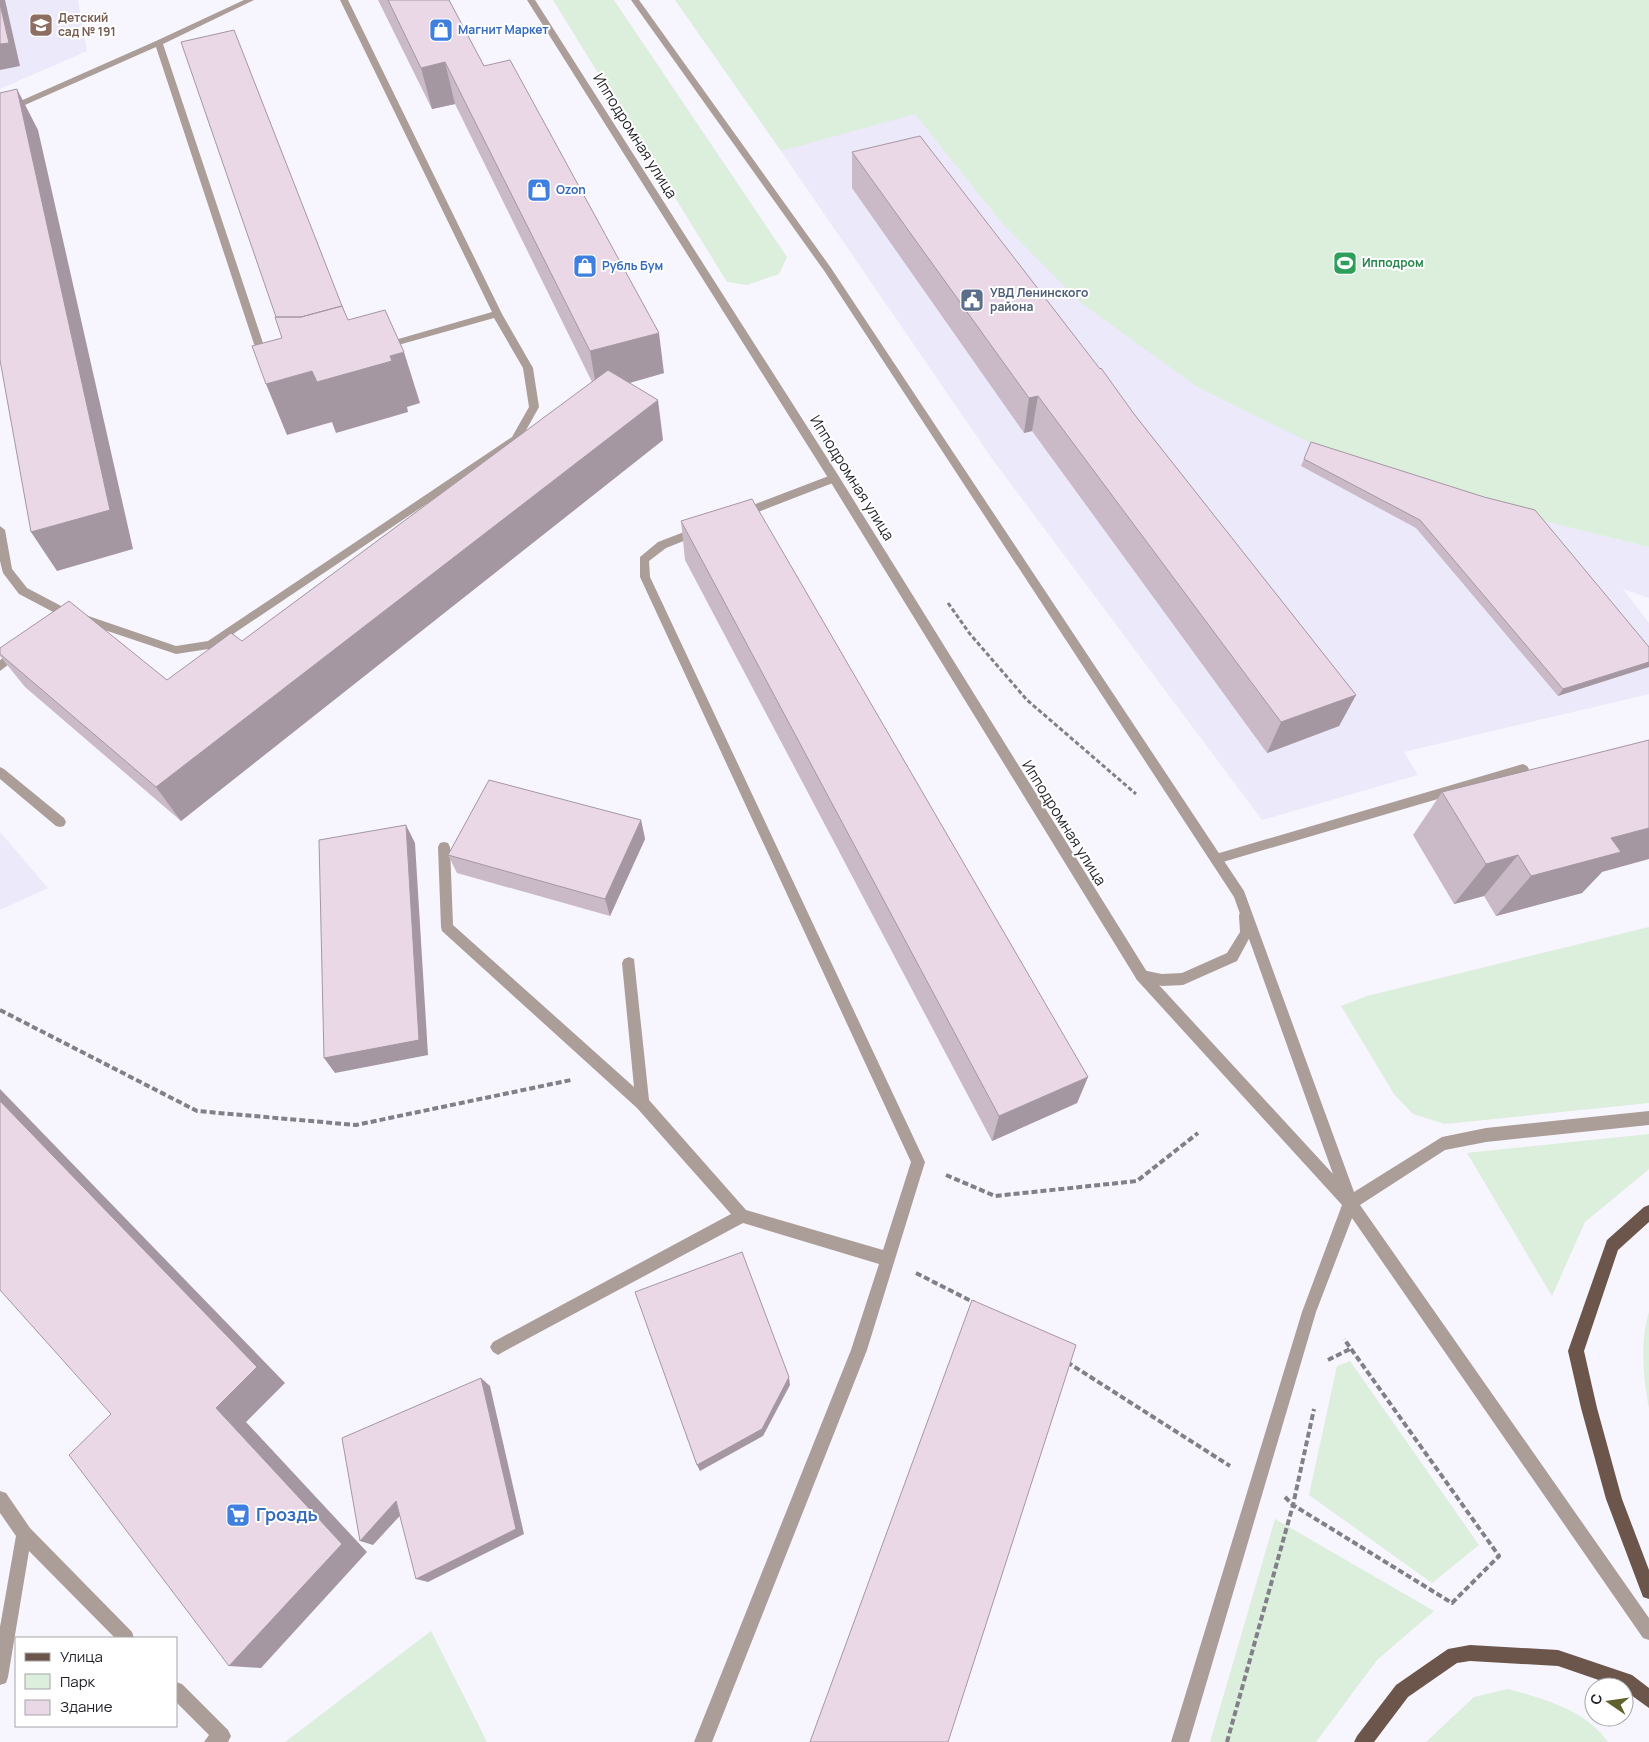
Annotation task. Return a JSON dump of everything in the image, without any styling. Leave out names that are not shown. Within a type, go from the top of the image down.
[{"type":"main road","points":[[1649,1212],[1612,1244],[1576,1351],[1589,1408],[1614,1499],[1649,1591]]},
{"type":"main road","points":[[1362,1742],[1402,1691],[1454,1655],[1470,1653],[1558,1658],[1626,1681],[1649,1699]]},
{"type":"street","points":[[0,113],[159,43],[250,0]]},
{"type":"street","points":[[0,530],[7,570],[23,591],[58,614],[176,650],[211,645],[232,629],[516,439],[534,407],[528,368],[497,314],[344,0]]},
{"type":"street","name":"Ипподромная улица","points":[[531,0],[834,478],[1112,931],[1142,976],[1350,1204]]},
{"type":"street","points":[[636,0],[828,270],[1240,895],[1350,1204],[1649,1632]]},
{"type":"street","points":[[159,43],[259,344],[270,357],[279,360]]},
{"type":"street","points":[[376,348],[497,314]]},
{"type":"street","points":[[725,520],[834,478]]},
{"type":"street","points":[[703,1742],[859,1350],[918,1162],[645,577],[644,560],[662,544],[707,527]]},
{"type":"street","points":[[0,667],[27,642]]},
{"type":"street","points":[[1216,859],[1523,769]]},
{"type":"street","points":[[0,772],[60,822]]},
{"type":"street","points":[[444,847],[447,927],[642,1102],[742,1216],[888,1259]]},
{"type":"street","points":[[1142,976],[1162,980],[1183,979],[1232,957],[1246,933],[1245,911],[1240,895]]},
{"type":"street","points":[[629,964],[642,1102]]},
{"type":"street","points":[[1180,1742],[1309,1312],[1350,1204],[1442,1144],[1486,1135],[1649,1118]]},
{"type":"street","points":[[498,1347],[742,1216]]},
{"type":"street","points":[[0,1499],[24,1534],[125,1637]]},
{"type":"street","points":[[0,1677],[24,1534]]},
{"type":"street","points":[[178,1692],[222,1736],[213,1742]]},
{"type":"path","points":[[1028,700],[1138,796]]},
{"type":"path","points":[[0,1010],[197,1111],[356,1125],[608,1072]]},
{"type":"path","points":[[918,1162],[995,1196],[1137,1181],[1198,1133]]},
{"type":"path","points":[[888,1259],[977,1304]]},
{"type":"path","points":[[1283,1495],[1293,1505],[1452,1603],[1499,1556],[1344,1338]]},
{"type":"path","points":[[1325,1362],[1350,1349]]},
{"type":"path","points":[[1061,1358],[1233,1468]]},
{"type":"path","points":[[1227,1742],[1293,1505],[1316,1400]]},
{"type":"shaded area","name":"Детский сад № 191","points":[[0,0],[78,0],[87,51],[0,89]]},
{"type":"shaded area","points":[[915,113],[1001,222],[1479,505],[1649,547],[1649,598],[1623,589],[1649,623],[1649,694],[1404,752],[1418,775],[1262,820],[993,460],[781,151]]},
{"type":"shaded area","points":[[0,832],[48,888],[0,910]]},
{"type":"green space","points":[[553,0],[614,0],[787,257],[779,274],[747,285],[727,282]]},
{"type":"green space","name":"Ипподром","points":[[675,0],[1649,0],[1649,547],[1479,505],[1356,465],[1199,388],[1081,303],[1001,222],[915,114],[781,151]]},
{"type":"green space","points":[[1649,927],[1649,1103],[1445,1124],[1413,1114],[1394,1094],[1341,1006],[1367,996]]},
{"type":"green space","points":[[1649,1134],[1649,1169],[1585,1222],[1552,1296],[1467,1153]]},
{"type":"green space","points":[[1649,1312],[1649,1408],[1645,1384],[1643,1347]]},
{"type":"green space","points":[[1350,1361],[1479,1545],[1432,1583],[1309,1495],[1337,1366]]},
{"type":"green space","points":[[1275,1519],[1434,1611],[1377,1660],[1316,1742],[1210,1742]]},
{"type":"green space","points":[[431,1631],[487,1742],[285,1742]]},
{"type":"green space","points":[[1508,1689],[1536,1697],[1576,1714],[1584,1719],[1584,1727],[1594,1727],[1608,1742],[1426,1742],[1474,1697]]},
{"type":"building","points":[[388,0],[449,0],[484,66],[510,60],[659,333],[590,351],[445,62],[421,68]]},
{"type":"building","points":[[0,4],[9,43],[0,44]]},
{"type":"building","points":[[234,30],[342,306],[301,317],[276,317],[181,42]]},
{"type":"building","points":[[17,89],[110,510],[31,532],[0,360],[0,93]]},
{"type":"building","points":[[920,136],[1101,368],[1134,414],[1356,695],[1281,722],[1038,396],[1029,398],[852,152]]},
{"type":"building","points":[[342,306],[348,320],[385,310],[404,352],[390,356],[392,361],[317,382],[312,371],[266,384],[252,346],[282,338],[275,317],[301,317]]},
{"type":"building","points":[[608,370],[658,400],[156,787],[0,654],[0,648],[69,601],[167,680],[231,633],[242,641]]},
{"type":"building","points":[[1311,442],[1484,497],[1535,510],[1649,647],[1649,662],[1563,689],[1420,520],[1304,459]]},
{"type":"building","points":[[752,499],[1088,1077],[999,1116],[681,521]]},
{"type":"building","points":[[1649,740],[1649,828],[1611,838],[1621,852],[1531,876],[1518,855],[1486,864],[1442,792]]},
{"type":"building","points":[[489,780],[641,820],[605,899],[448,855]]},
{"type":"building","points":[[406,825],[419,1040],[324,1058],[319,840]]},
{"type":"building","points":[[0,1101],[257,1367],[216,1408],[342,1544],[229,1666],[69,1455],[111,1414],[0,1290]]},
{"type":"building","points":[[742,1252],[789,1377],[762,1429],[697,1465],[635,1292]]},
{"type":"building","points":[[972,1300],[1076,1345],[948,1742],[810,1742]]},
{"type":"building","points":[[481,1378],[516,1529],[416,1579],[396,1501],[360,1541],[342,1438]]},
{"type":"place","name":"Детский сад № 191","points":[[41,25]]},
{"type":"place","name":"Магнит Маркет","points":[[441,30]]},
{"type":"place","name":"Ozon","points":[[539,190]]},
{"type":"place","name":"Ипподром","points":[[1345,263]]},
{"type":"place","name":"Рубль Бум","points":[[585,266]]},
{"type":"place","name":"УВД Ленинского района","points":[[972,300]]},
{"type":"place","name":"Гроздь","points":[[238,1515]]}]
